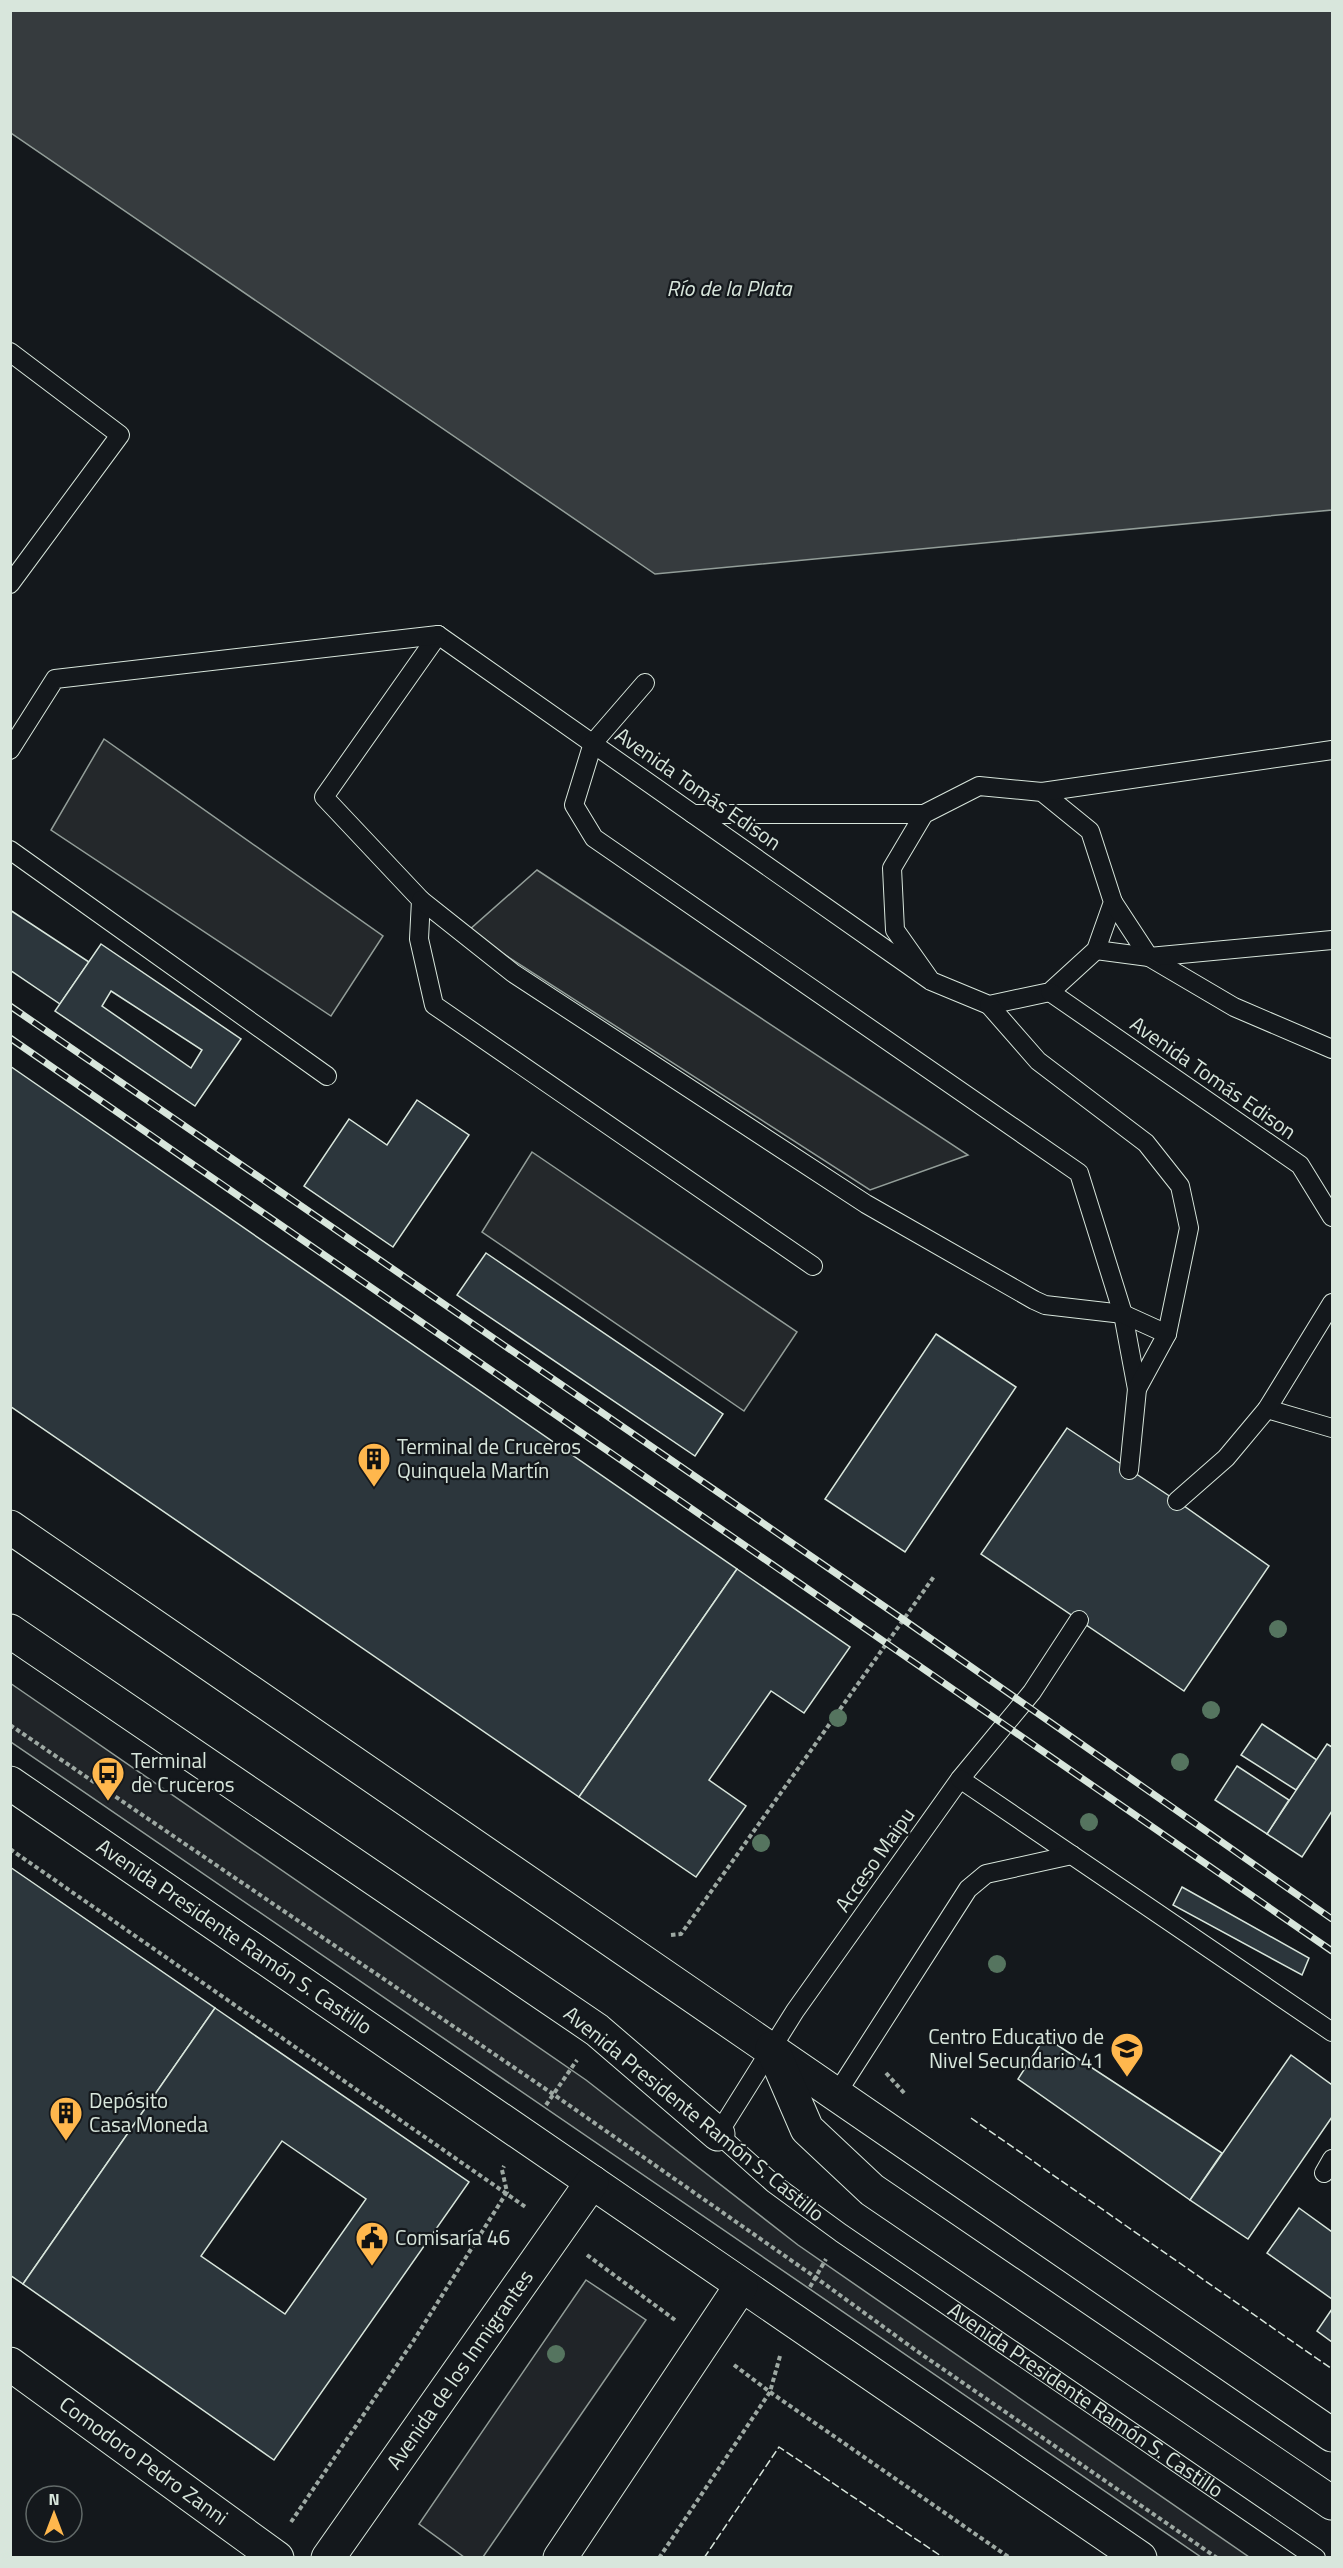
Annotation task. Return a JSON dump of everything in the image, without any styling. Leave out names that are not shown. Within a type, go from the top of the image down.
[{"type":"main road","points":[[10,1527],[772,2048],[1332,2435]]},
{"type":"main road","name":"Avenida Presidente Ramón S. Castillo","points":[[10,1631],[597,2030],[718,2134]]},
{"type":"main road","name":"Avenida Presidente Ramón S. Castillo","points":[[10,1783],[1140,2558]]},
{"type":"main road","points":[[772,2048],[807,2129],[872,2190],[1332,2503]]},
{"type":"main road","name":"Avenida de los Inmigrantes","points":[[328,2558],[592,2182]]},
{"type":"main road","points":[[560,2558],[741,2286]]},
{"type":"main road","name":"Comodoro Pedro Zanni","points":[[10,2364],[277,2558]]},
{"type":"lane","points":[[10,352],[120,435],[10,584]]},
{"type":"lane","points":[[10,750],[55,680],[438,635]]},
{"type":"lane","points":[[438,635],[324,797],[421,900],[513,973],[866,1204],[1034,1300],[1046,1305],[1123,1314],[1167,1334]]},
{"type":"lane","name":"Avenida Tomás Edison","points":[[438,635],[931,981],[989,1005]]},
{"type":"lane","points":[[645,683],[593,743],[574,805],[594,838],[1079,1173],[1123,1314],[1137,1389],[1129,1470]]},
{"type":"lane","points":[[693,813],[924,814],[980,786],[1042,792],[1332,750]]},
{"type":"lane","points":[[1042,792],[1090,831],[1113,902],[1149,957],[1234,1007],[1332,1049]]},
{"type":"lane","points":[[924,814],[892,868],[895,930],[931,981]]},
{"type":"lane","points":[[10,850],[327,1076]]},
{"type":"lane","points":[[421,900],[419,939],[434,1005],[813,1266]]},
{"type":"lane","points":[[989,1005],[1050,993],[1096,950],[1113,902]]},
{"type":"lane","points":[[1096,950],[1149,957],[1332,940]]},
{"type":"lane","name":"Avenida Tomás Edison","points":[[1050,993],[1300,1166],[1332,1217]]},
{"type":"lane","points":[[989,1005],[1038,1061],[1146,1143],[1180,1186],[1189,1228],[1167,1334],[1137,1389]]},
{"type":"lane","points":[[1177,1501],[1226,1458],[1267,1409],[1332,1303]]},
{"type":"lane","points":[[1267,1409],[1332,1428]]},
{"type":"lane","name":"Acceso Maipu","points":[[718,2134],[795,2011],[960,1779],[1032,1692],[1079,1620]]},
{"type":"lane","points":[[960,1779],[1332,2032]]},
{"type":"lane","points":[[837,2093],[968,1889],[986,1874],[1072,1854]]},
{"type":"lane","name":"Avenida Presidente Ramón S. Castillo","points":[[718,2134],[774,2184],[842,2233],[1316,2558]]},
{"type":"path","points":[[10,1725],[553,2094],[914,2349],[1217,2558]]},
{"type":"path","points":[[10,1849],[487,2179],[770,2392],[1010,2558]]},
{"type":"shaded area","points":[[104,739],[383,936],[331,1016],[51,830]]},
{"type":"shaded area","points":[[537,870],[968,1155],[870,1190],[468,931]]},
{"type":"shaded area","points":[[532,1152],[797,1332],[744,1411],[482,1232]]},
{"type":"shaded area","points":[[10,1683],[586,2080],[798,2245],[1249,2557],[1201,2557],[11,1742]]},
{"type":"shaded area","points":[[586,2280],[646,2320],[483,2557],[464,2557],[419,2524]]},
{"type":"water","name":"Río de la Plata","points":[[11,10],[1332,11],[1332,510],[655,574],[11,133]]},
{"type":"building","points":[[10,910],[89,962],[60,1004],[10,970]]},
{"type":"building","points":[[101,944],[241,1039],[195,1106],[55,1011]],"holes":[[[111,991],[202,1050],[191,1068],[102,1006]]]},
{"type":"building","name":"Terminal de Cruceros Quinquela Martín","points":[[10,1066],[737,1569],[579,1797],[10,1406]]},
{"type":"building","points":[[417,1100],[469,1135],[393,1247],[304,1186],[349,1119],[387,1145]]},
{"type":"building","points":[[486,1253],[723,1414],[695,1456],[457,1295]]},
{"type":"building","points":[[936,1334],[1016,1387],[905,1552],[825,1499]]},
{"type":"building","points":[[1067,1428],[1269,1566],[1184,1691],[981,1554]]},
{"type":"building","points":[[737,1569],[850,1647],[804,1713],[771,1691],[709,1780],[746,1806],[696,1877],[579,1797]]},
{"type":"building","points":[[1262,1724],[1317,1760],[1296,1790],[1241,1755]]},
{"type":"building","points":[[1327,1744],[1332,1747],[1332,1811],[1302,1857],[1267,1834]]},
{"type":"building","points":[[1237,1766],[1289,1800],[1267,1834],[1215,1800]]},
{"type":"building","name":"Depósito Casa Moneda","points":[[10,1867],[215,2008],[23,2284],[10,2275]]},
{"type":"building","points":[[1182,1887],[1309,1958],[1302,1975],[1173,1905]]},
{"type":"building","points":[[215,2008],[469,2182],[274,2460],[23,2284]],"holes":[[[282,2141],[366,2199],[285,2314],[201,2256]]]},
{"type":"building","points":[[1045,2037],[1222,2153],[1190,2200],[1018,2079]]},
{"type":"building","points":[[1291,2055],[1332,2085],[1332,2117],[1248,2239],[1190,2200]]},
{"type":"building","points":[[1299,2208],[1332,2232],[1332,2299],[1267,2253]]},
{"type":"building","points":[[1332,2309],[1332,2342],[1317,2331]]},
{"type":"railway","points":[[10,1006],[904,1620],[1332,1919]]},
{"type":"railway","points":[[10,1038],[1332,1951]]},
{"type":"fence","points":[[971,2118],[1332,2369]]},
{"type":"fence","points":[[704,2558],[779,2447],[944,2558]]},
{"type":"place","name":"Terminal de Cruceros Quinquela Martín","points":[[374,1488]]},
{"type":"place","name":"Terminal de Cruceros","points":[[108,1802]]},
{"type":"place","name":"Centro Educativo de Nivel Secundario 41","points":[[1127,2078]]},
{"type":"place","name":"Depósito Casa Moneda","points":[[66,2142]]},
{"type":"place","name":"Comisaría 46","points":[[372,2267]]}]
